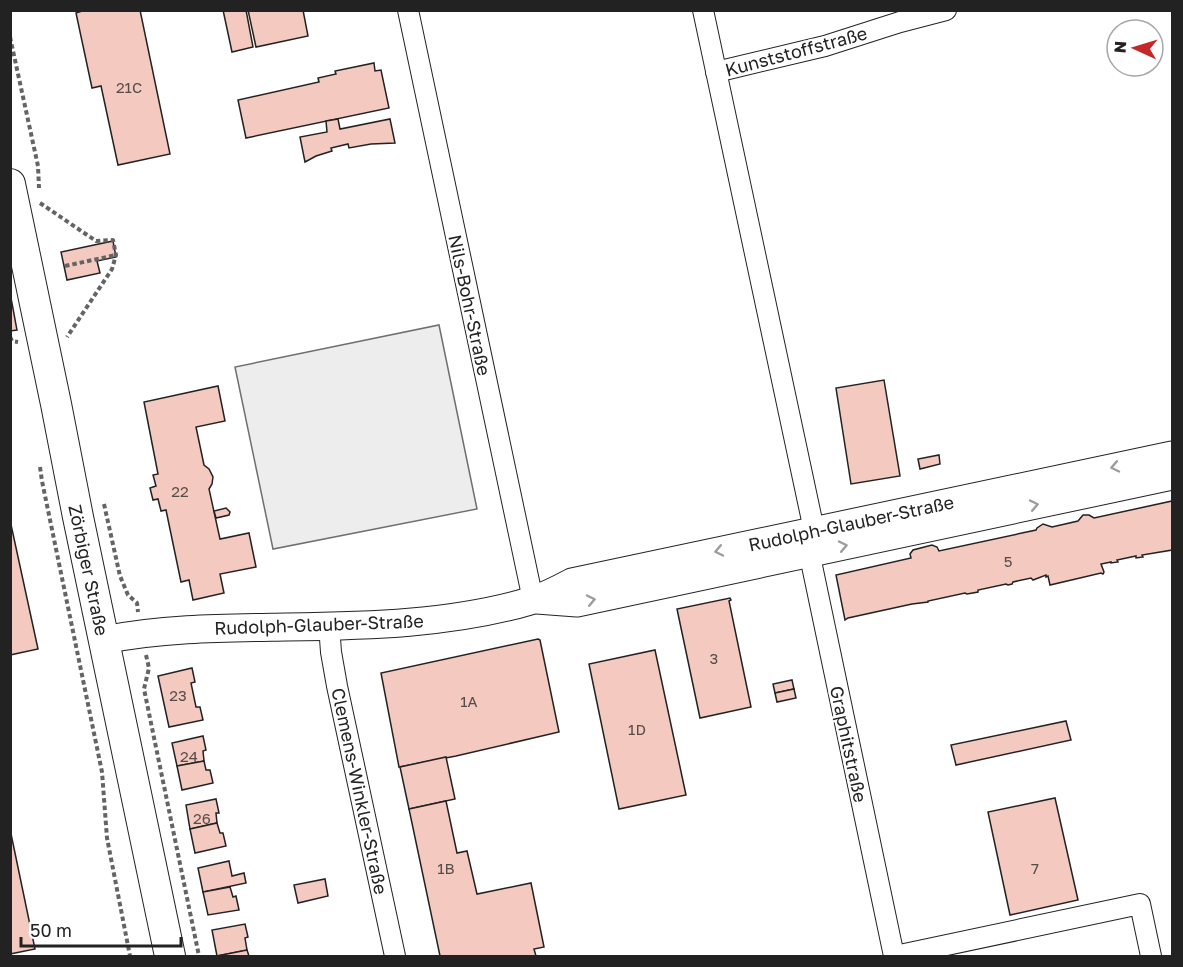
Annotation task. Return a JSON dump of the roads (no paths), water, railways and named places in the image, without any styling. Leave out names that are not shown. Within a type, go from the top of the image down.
[{"type":"main road","name":"Zörbiger Straße","points":[[25,187],[104,640],[170,957]]},
{"type":"street","name":"Nils-Bohr-Straße","points":[[408,10],[533,600]]},
{"type":"street","name":"Graphitstraße","points":[[703,10],[895,957],[1140,904],[1151,957]]},
{"type":"street","name":"Kunststoffstraße","points":[[716,72],[825,46],[946,10]]},
{"type":"street","name":"Rudolph-Glauber-Straße","points":[[104,640],[132,634],[226,627],[429,620],[461,616],[533,600],[577,603],[809,539],[1173,455]]},
{"type":"street","name":"Rudolph-Glauber-Straße","points":[[809,539],[1173,476]]},
{"type":"street","name":"Clemens-Winkler-Straße","points":[[329,625],[335,675],[395,957]]}]
